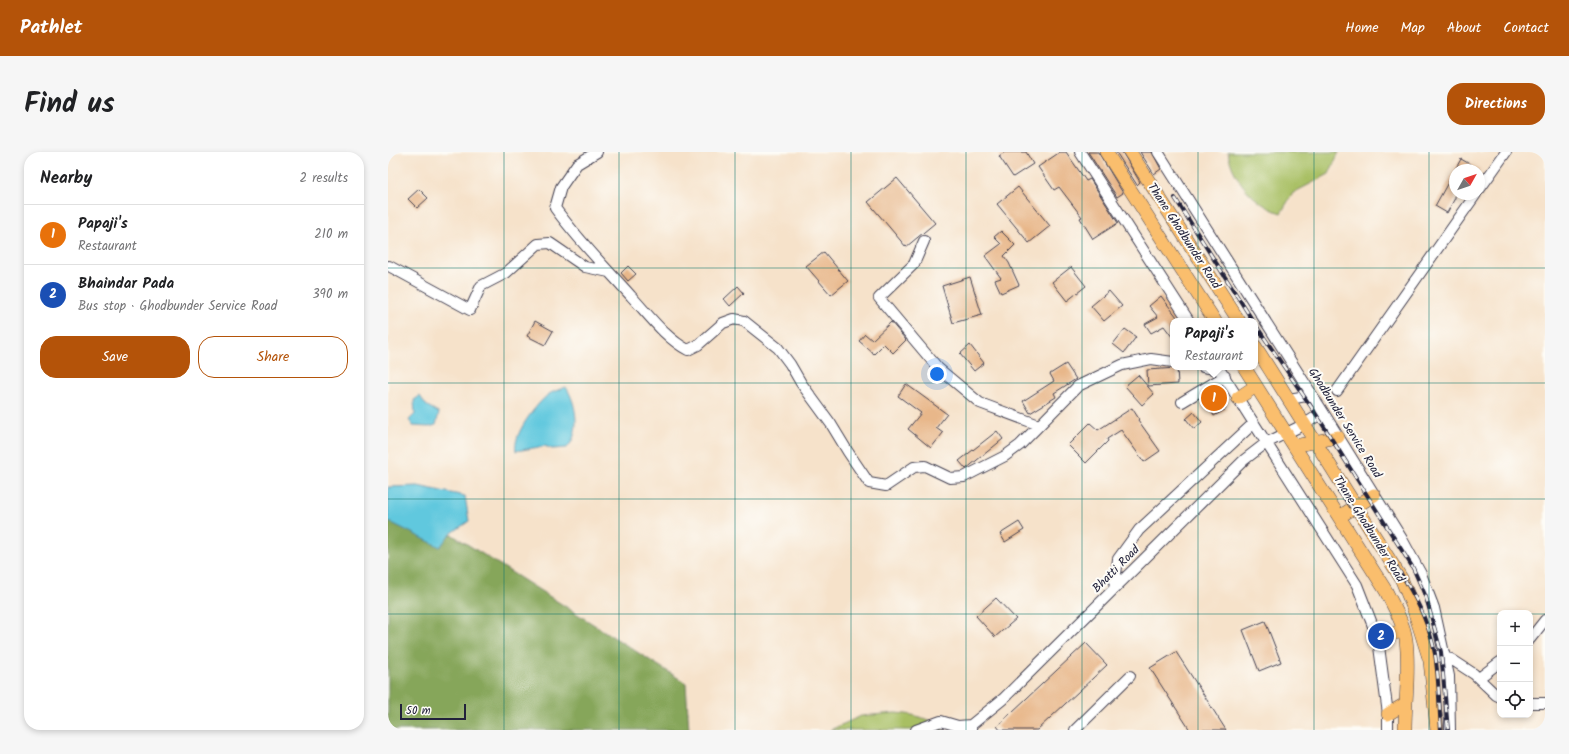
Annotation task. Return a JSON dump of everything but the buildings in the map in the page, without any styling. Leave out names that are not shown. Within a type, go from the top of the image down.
[{"type":"main road","name":"Thane Ghodbunder Road","points":[[1106,152],[1212,318]]},
{"type":"main road","name":"Thane Ghodbunder Road","points":[[1130,152],[1237,318]]},
{"type":"main road","name":"Thane Ghodbunder Road","points":[[1258,351],[1401,578],[1413,607],[1430,661],[1437,730]]},
{"type":"main road","name":"Thane Ghodbunder Road","points":[[1246,370],[1386,591],[1404,630],[1406,640],[1408,686],[1405,704],[1405,730]]},
{"type":"main road","points":[[1238,398],[1256,386]]},
{"type":"main road","points":[[1294,446],[1338,437]]},
{"type":"main road","points":[[1339,517],[1374,495]]},
{"type":"main road","points":[[1378,639],[1404,630]]},
{"type":"main road","points":[[1388,714],[1405,704]]},
{"type":"street","points":[[597,152],[577,164],[561,187],[555,208],[573,233],[660,328],[673,340],[688,350],[698,345],[724,323],[734,319],[744,321],[778,348],[831,424],[869,483],[886,486],[914,467],[925,466],[950,478],[964,477],[1005,456],[1020,445],[1078,386],[1122,365],[1151,359],[1170,362]]},
{"type":"street","points":[[1080,152],[1187,318]]},
{"type":"street","name":"Ghodbunder Service Road","points":[[1158,152],[1323,412],[1402,539],[1421,574],[1434,608],[1450,676],[1450,730]]},
{"type":"street","points":[[1485,180],[1501,153]]},
{"type":"street","points":[[1337,391],[1472,200]]},
{"type":"street","points":[[924,240],[914,264],[879,298],[938,368],[980,403],[1039,425]]},
{"type":"street","points":[[389,266],[470,310],[481,286],[506,273],[538,244],[550,243],[585,267],[609,272]]},
{"type":"street","points":[[1182,402],[1221,371],[1357,585],[1378,639],[1388,714],[1388,730]]},
{"type":"street","points":[[1289,399],[1312,395]]},
{"type":"street","name":"Bhatti Road","points":[[971,727],[1003,699],[1244,460],[1266,443],[1287,434],[1323,412]]},
{"type":"street","points":[[1114,589],[1118,559],[1139,530],[1254,423]]},
{"type":"street","points":[[1533,635],[1545,620]]},
{"type":"street","points":[[1427,654],[1451,659],[1479,678],[1497,696]]},
{"type":"street","points":[[1479,678],[1497,664]]},
{"type":"street","points":[[1075,730],[1130,676]]},
{"type":"street","points":[[1533,703],[1545,703]]},
{"type":"street","points":[[916,730],[941,721],[957,728],[971,727]]},
{"type":"green space","points":[[1228,152],[1339,152],[1329,174],[1293,193],[1281,213],[1262,204],[1246,190],[1234,172]]},
{"type":"green space","points":[[388,494],[686,683],[689,730],[388,730]]},
{"type":"green space","points":[[895,713],[921,717],[933,722],[945,730],[830,730],[861,716]]},
{"type":"water","points":[[566,387],[573,402],[576,418],[574,435],[567,448],[552,449],[545,446],[516,451],[516,444],[521,429],[532,412],[549,394]]},
{"type":"water","points":[[420,396],[426,405],[439,413],[436,425],[429,427],[413,426],[409,420],[415,414],[414,400]]},
{"type":"water","points":[[418,486],[465,496],[469,521],[449,535],[440,547],[388,521],[388,487]]},
{"type":"railway","points":[[1175,198],[1251,318]]},
{"type":"railway","points":[[1258,328],[1314,411],[1413,568],[1426,597],[1441,652],[1448,730]]},
{"type":"railway","points":[[1339,491],[1397,567],[1420,609],[1429,631],[1435,654],[1441,730]]},
{"type":"place","name":"Papaji's","points":[[1214,398]]},
{"type":"place","name":"Bhaindar Pada","points":[[1381,636]]}]
